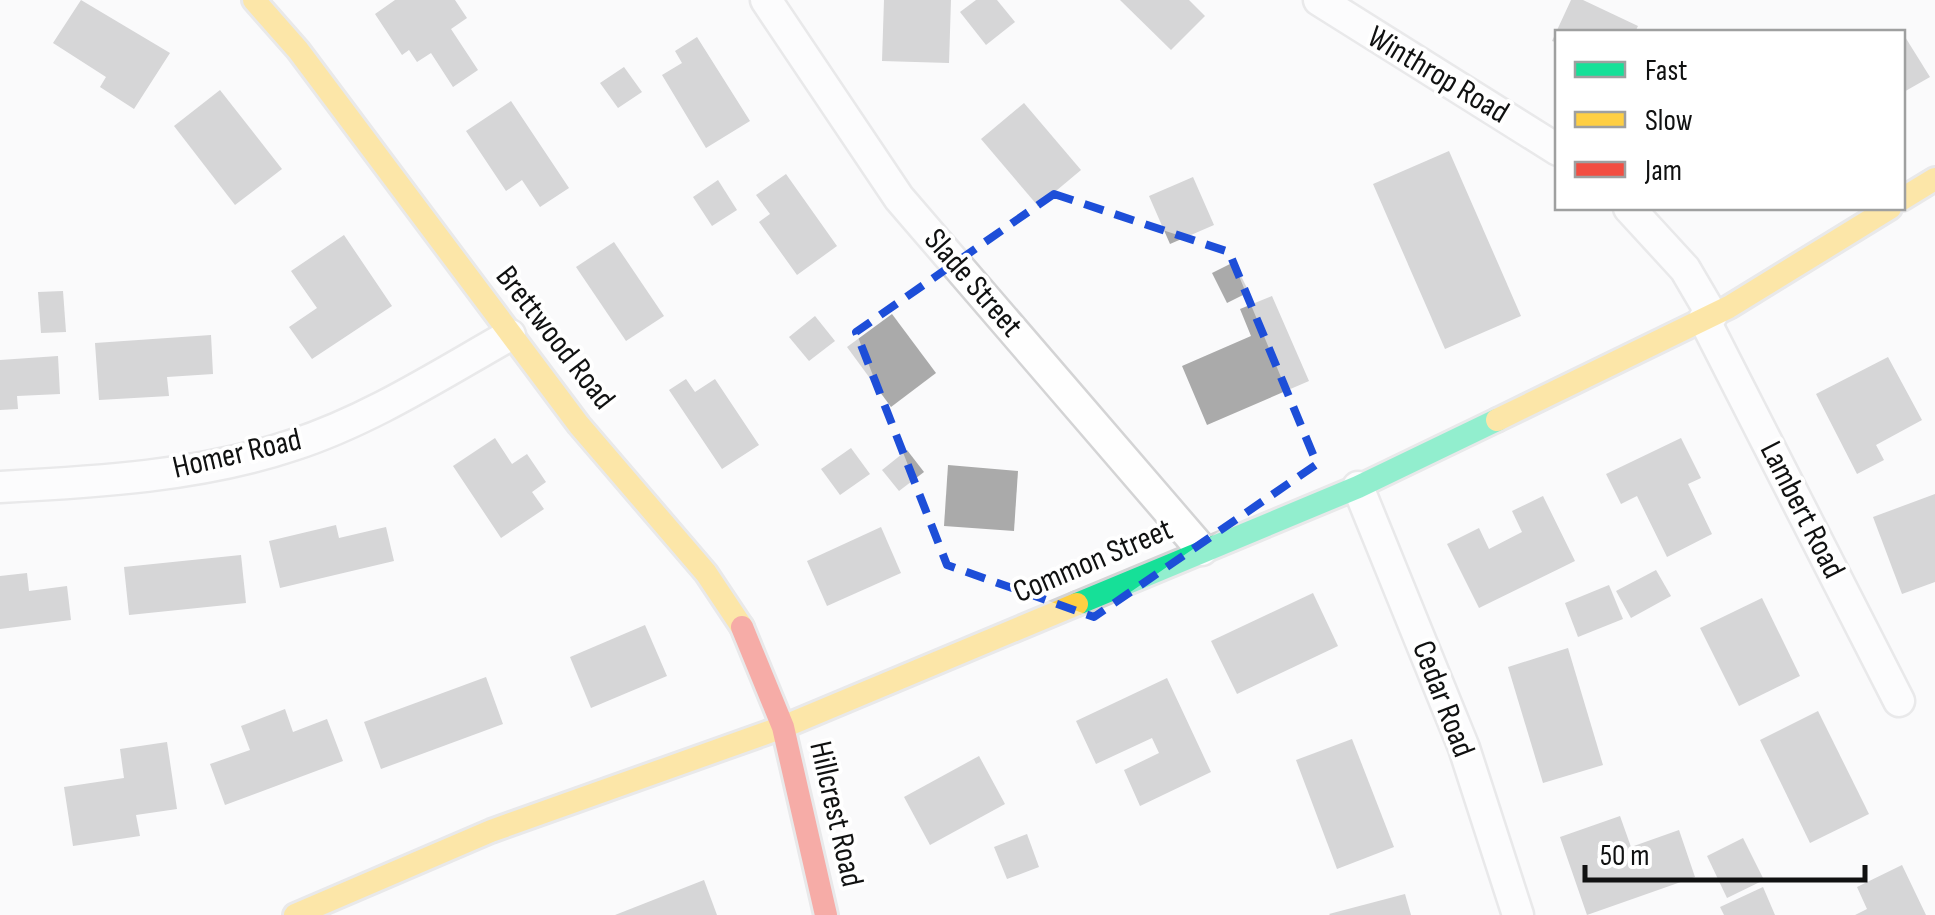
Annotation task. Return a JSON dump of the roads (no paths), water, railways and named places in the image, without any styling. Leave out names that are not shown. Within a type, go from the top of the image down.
[{"type":"main road","name":"Brettwood Road","points":[[254,0],[298,50],[579,424],[706,572],[746,634],[783,727]]},
{"type":"main road","points":[[1905,198],[1935,178]]},
{"type":"main road","name":"Common Street","points":[[297,915],[492,831],[783,727],[1358,487],[1708,317],[1887,210]]},
{"type":"main road","name":"Hillcrest Road","points":[[783,727],[826,915]]},
{"type":"street","name":"Winthrop Road","points":[[1318,0],[1555,148]]},
{"type":"street","name":"Slade Street","points":[[767,1],[899,198],[1202,550]]},
{"type":"street","points":[[1631,210],[1685,269],[1708,317]]},
{"type":"street","name":"Lambert Road","points":[[1708,317],[1899,701]]},
{"type":"street","name":"Homer Road","points":[[0,488],[188,470],[294,445],[397,399],[510,336]]},
{"type":"street","name":"Cedar Road","points":[[1358,487],[1464,748],[1518,915]]}]
